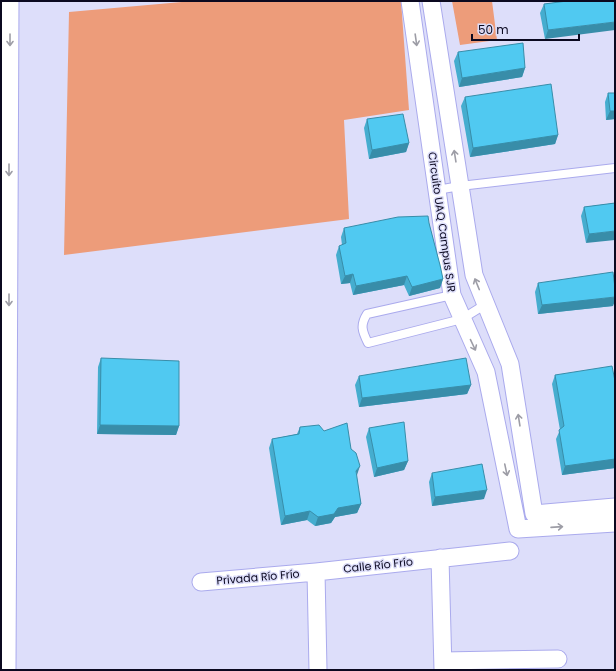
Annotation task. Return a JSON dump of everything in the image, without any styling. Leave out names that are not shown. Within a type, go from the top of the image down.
[{"type":"street","points":[[7,670],[10,1]]},
{"type":"street","name":"Circuito UAQ Campus SJR","points":[[410,1],[452,295],[486,372],[518,529],[615,523]]},
{"type":"street","name":"Circuito UAQ Campus SJR","points":[[431,1],[474,275],[510,364],[534,514],[615,507]]},
{"type":"street","name":"Calle Río Frío","points":[[316,572],[510,551]]},
{"type":"street","points":[[440,558],[443,666],[558,659]]},
{"type":"street","points":[[316,572],[318,670]]},
{"type":"street","name":"Privada Río Frío","points":[[201,582],[316,572]]},
{"type":"lane","points":[[437,190],[615,168]]},
{"type":"lane","points":[[452,295],[367,314],[362,321],[363,333],[368,343],[462,319],[486,304]]},
{"type":"shaded area","points":[[193,1],[401,1],[409,110],[344,120],[349,219],[64,255],[69,12]]},
{"type":"shaded area","points":[[452,1],[492,1],[497,40],[460,45]]},
{"type":"building","points":[[567,1],[615,1],[615,22],[548,30],[544,4]]},
{"type":"building","points":[[523,43],[525,68],[462,78],[458,52]]},
{"type":"building","points":[[551,84],[558,135],[473,148],[465,97]]},
{"type":"building","points":[[608,93],[615,93],[615,111],[610,111]]},
{"type":"building","points":[[403,114],[409,143],[372,150],[367,119]]},
{"type":"building","points":[[615,203],[615,231],[589,234],[584,207]]},
{"type":"building","points":[[428,216],[443,279],[412,287],[407,276],[356,286],[353,274],[345,276],[339,246],[346,243],[344,228],[398,217]]},
{"type":"building","points":[[613,272],[615,297],[542,305],[538,283]]},
{"type":"building","points":[[101,358],[179,361],[179,426],[100,425]]},
{"type":"building","points":[[466,358],[471,385],[362,398],[359,376]]},
{"type":"building","points":[[612,366],[615,381],[615,459],[565,466],[559,430],[564,426],[555,375]]},
{"type":"building","points":[[404,422],[408,461],[377,468],[369,428]]},
{"type":"building","points":[[347,423],[351,449],[356,453],[360,466],[356,471],[361,504],[338,508],[334,514],[318,517],[310,511],[285,516],[272,439],[299,434],[300,427],[319,425],[324,431]]},
{"type":"building","points":[[482,464],[487,490],[435,497],[432,473]]}]
